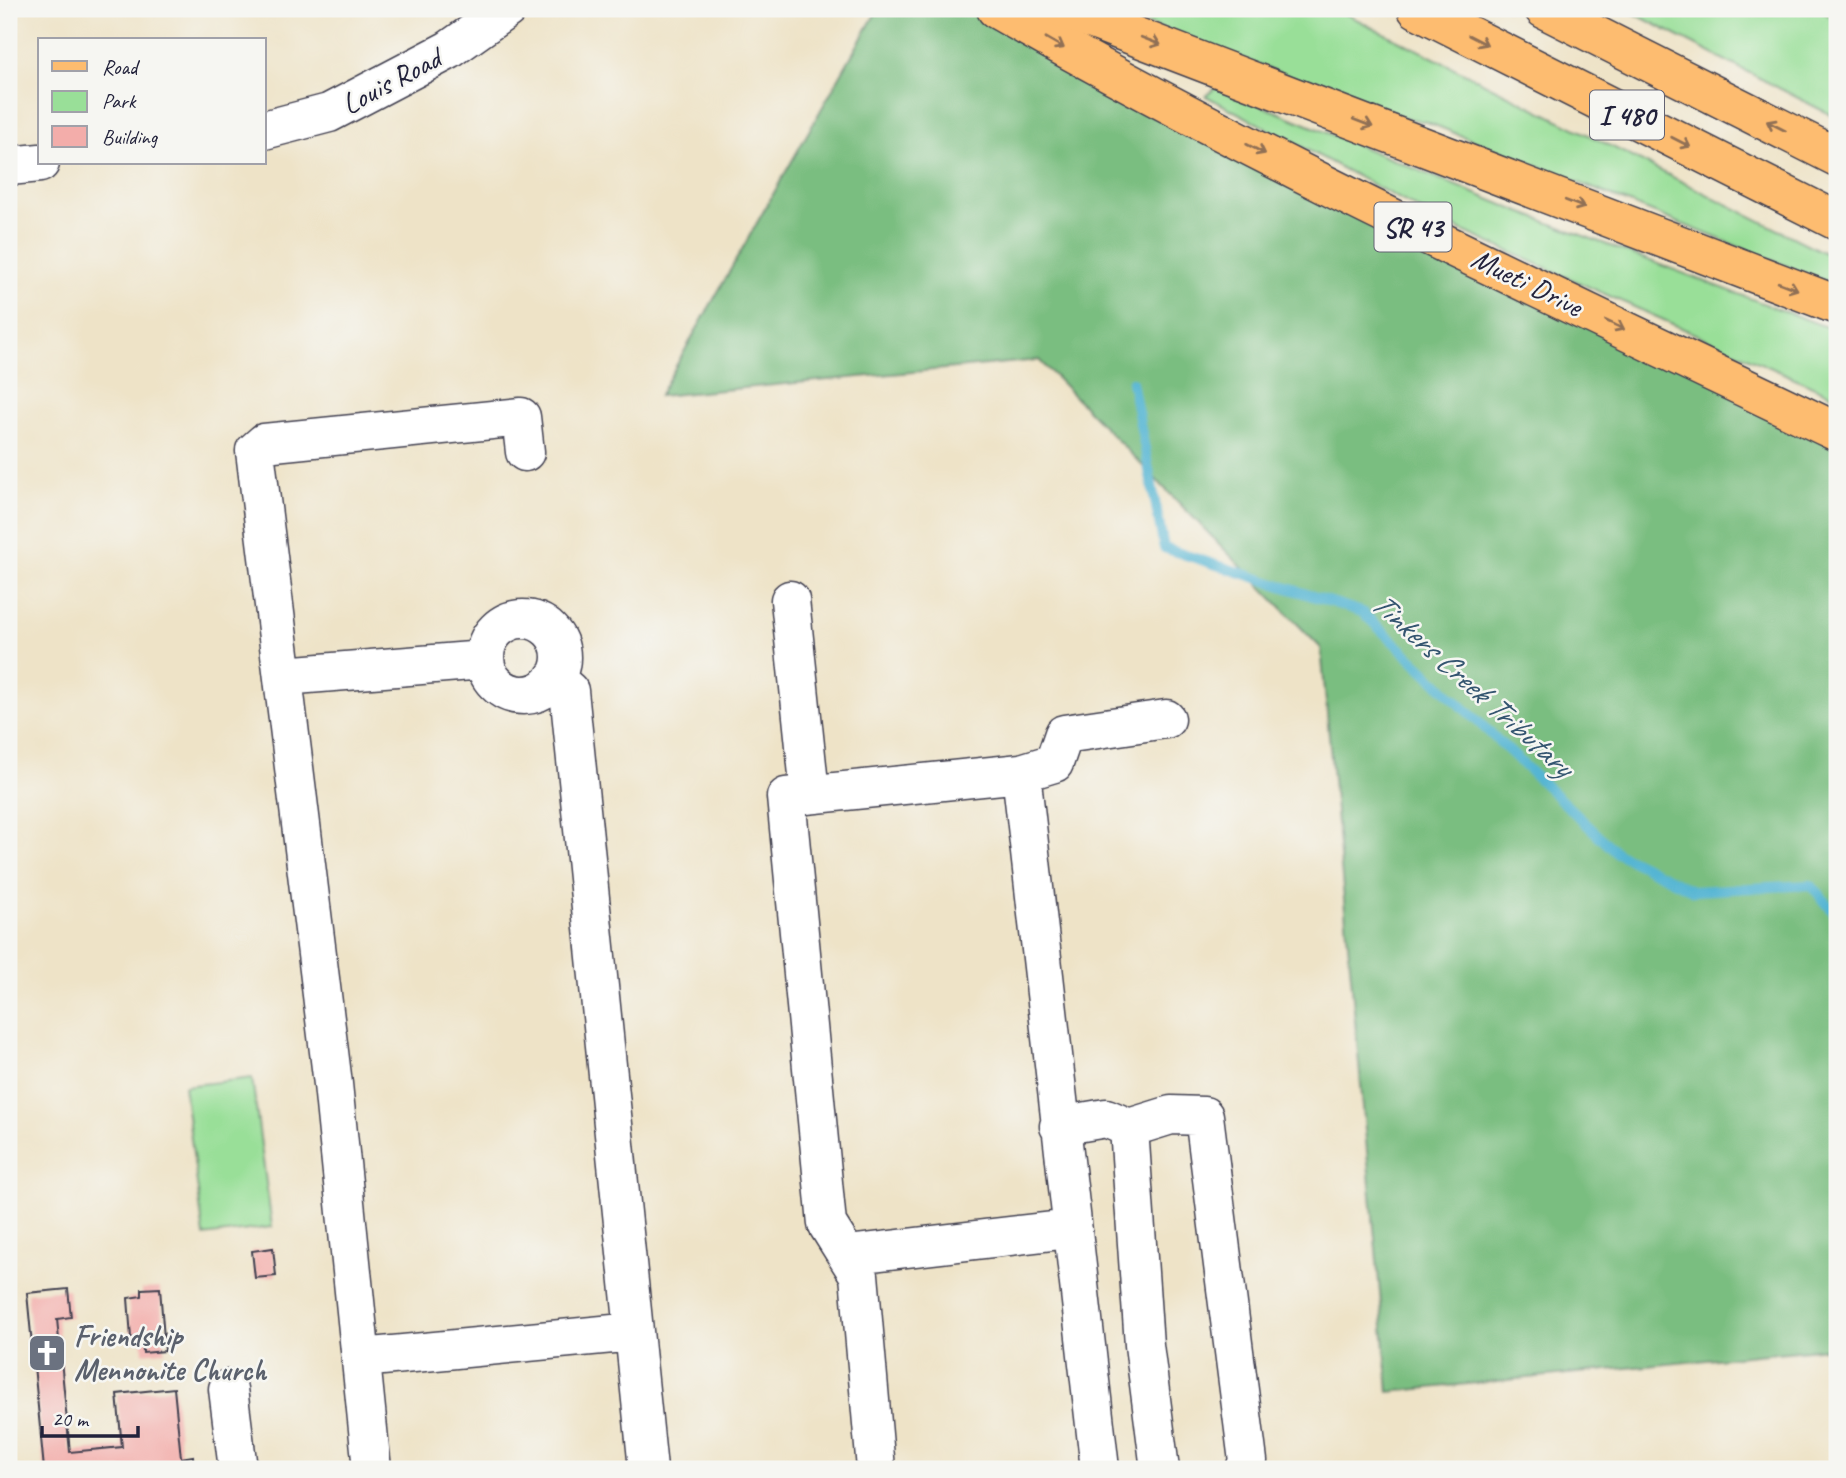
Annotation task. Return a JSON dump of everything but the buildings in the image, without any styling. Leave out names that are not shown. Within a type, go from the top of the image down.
[{"type":"main road","name":"Mueti Drive","points":[[996,9],[1114,77],[1338,191],[1837,432]]},
{"type":"main road","points":[[1064,9],[1837,305]]},
{"type":"main road","name":"I 480","points":[[1417,9],[1837,221]]},
{"type":"main road","name":"I 480","points":[[1544,9],[1837,157]]},
{"type":"street","name":"Louis Road","points":[[266,130],[329,114],[449,50],[507,9]]},
{"type":"street","points":[[9,166],[38,163]]},
{"type":"street","points":[[372,1469],[333,1084],[255,451],[264,443],[521,417],[525,452]]},
{"type":"street","points":[[790,600],[810,794]]},
{"type":"street","points":[[524,618],[546,625],[555,635],[562,656],[554,678],[542,690],[523,696],[511,694],[490,678],[484,660],[485,646],[491,634],[505,622],[524,618]]},
{"type":"street","points":[[283,676],[484,660]]},
{"type":"street","points":[[554,678],[569,691],[648,1469]]},
{"type":"street","points":[[877,1469],[859,1275],[827,1224],[786,797],[1021,773],[1054,763],[1064,734],[1166,719]]},
{"type":"street","points":[[1021,773],[1070,1229],[1100,1469]]},
{"type":"street","points":[[1059,1126],[1106,1118],[1129,1128],[1171,1115],[1205,1116],[1246,1447],[1245,1469]]},
{"type":"street","points":[[1129,1128],[1144,1345],[1160,1469]]},
{"type":"street","points":[[847,1255],[1070,1229]]},
{"type":"street","points":[[361,1358],[634,1332]]},
{"type":"street","points":[[228,1389],[238,1469]]},
{"type":"green space","points":[[878,9],[996,9],[1837,432],[1837,1347],[1389,1392],[1321,648],[1039,360],[659,396]]},
{"type":"green space","points":[[1109,9],[1336,9],[1837,259],[1837,286],[1427,122],[1396,116]]},
{"type":"green space","points":[[1625,9],[1819,9],[1837,21],[1837,118]]},
{"type":"green space","points":[[1216,87],[1520,212],[1837,331],[1837,397],[1445,223],[1206,96]]},
{"type":"green space","points":[[252,1078],[272,1227],[204,1236],[184,1086]]},
{"type":"waterway","name":"Tinkers Creek Tributary","points":[[1132,382],[1164,548],[1362,612],[1617,853],[1694,891],[1811,885],[1837,916]]},
{"type":"place","name":"Friendship Mennonite Church","points":[[47,1353]]}]
